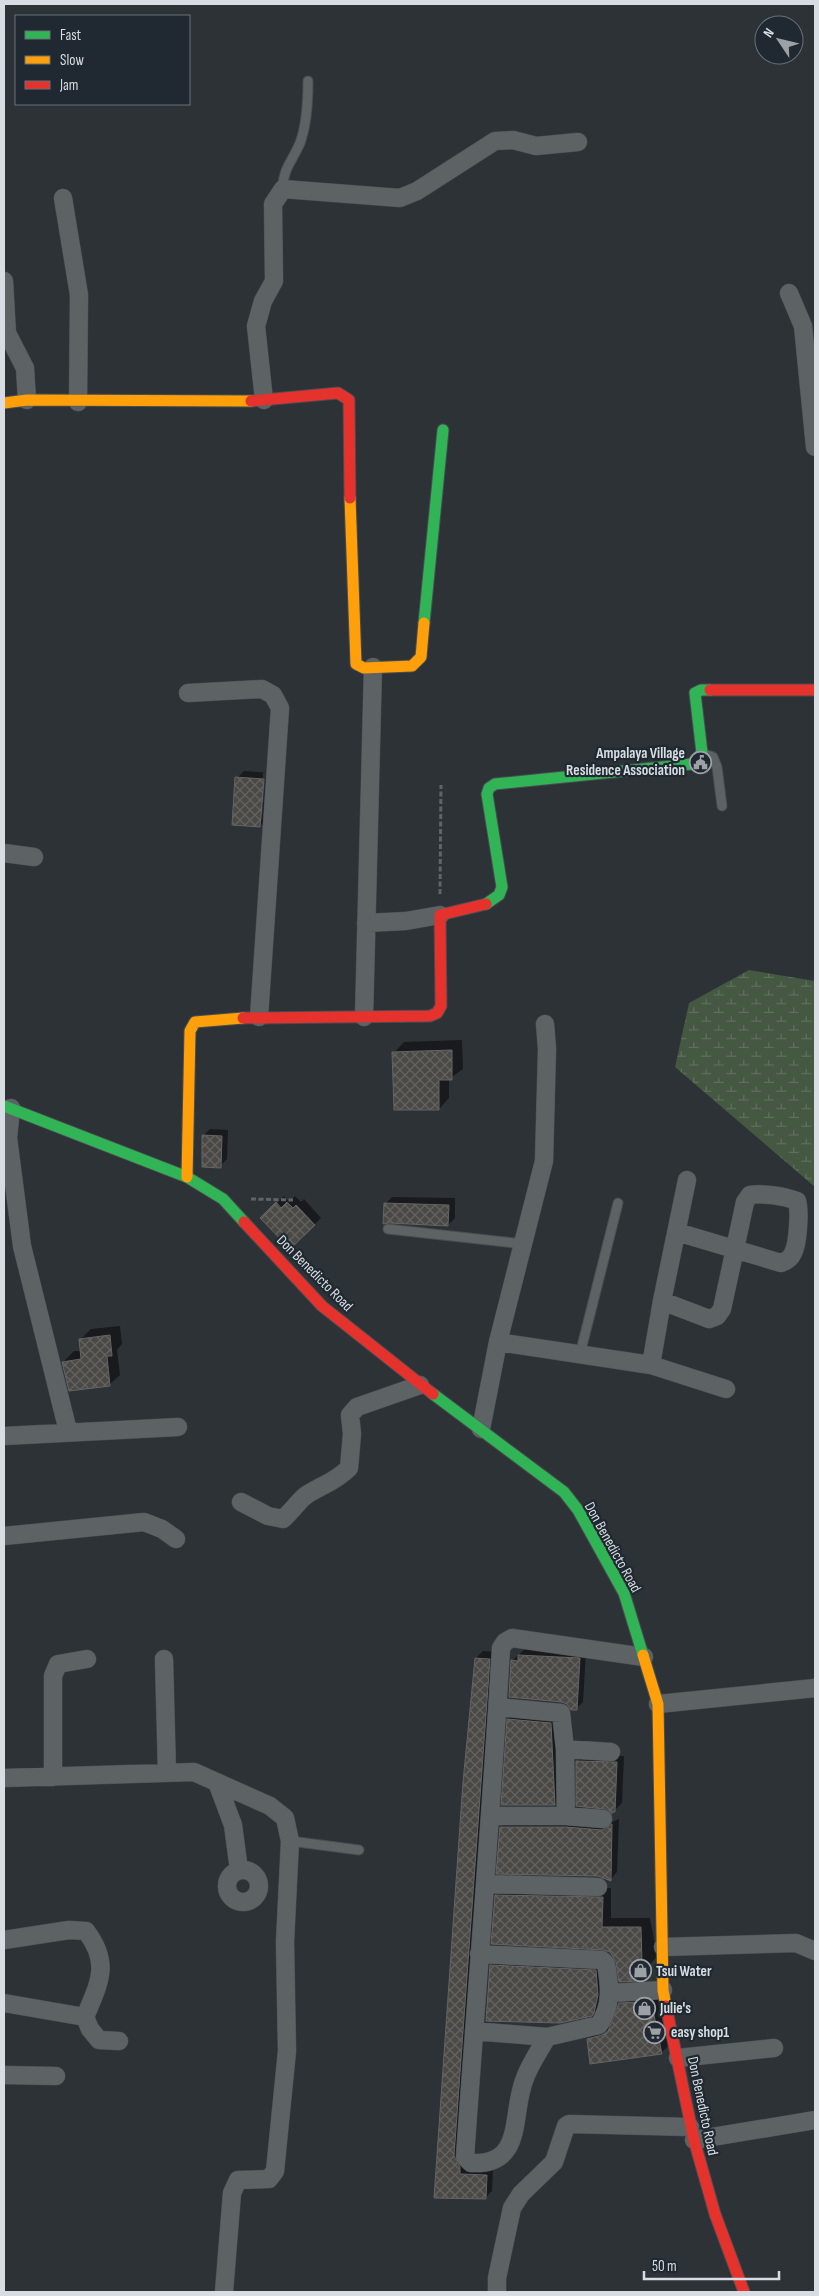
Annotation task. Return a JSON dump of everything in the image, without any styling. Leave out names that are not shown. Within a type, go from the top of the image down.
[{"type":"street","points":[[264,400],[256,326],[263,301],[274,280],[273,204],[283,189],[400,198],[417,191],[495,141],[513,140],[536,146],[578,142]]},
{"type":"street","points":[[63,198],[79,295],[78,402]]},
{"type":"street","points":[[4,281],[7,333],[25,368],[27,400]]},
{"type":"street","points":[[789,293],[803,326],[815,447]]},
{"type":"street","points":[[4,403],[27,400],[78,402],[235,402],[338,392],[350,400],[350,528],[356,664],[364,668],[412,666],[421,657],[443,430]]},
{"type":"street","points":[[364,1017],[373,667]]},
{"type":"street","points":[[188,693],[262,689],[273,695],[280,708],[259,1017]]},
{"type":"street","points":[[366,923],[406,921],[492,903],[500,896],[502,887],[487,794],[489,788],[495,784],[692,764],[698,760],[702,753],[694,698],[695,694],[701,690],[815,690]]},
{"type":"street","points":[[4,853],[34,857]]},
{"type":"street","points":[[187,1177],[190,1031],[195,1022],[259,1017],[430,1016],[437,1013],[441,1006],[440,914]]},
{"type":"street","points":[[482,1429],[498,1342],[544,1161],[548,1049],[545,1024]]},
{"type":"street","points":[[7,1107],[8,1138],[22,1246],[68,1431]]},
{"type":"street","name":"Don Benedicto Road","points":[[7,1107],[187,1177],[223,1199],[322,1306],[420,1385],[482,1429],[564,1492],[578,1510],[624,1593],[658,1704],[663,1990],[692,2134],[715,2214],[744,2292]]},
{"type":"street","points":[[651,1365],[662,1301],[688,1180]]},
{"type":"street","points":[[662,1301],[709,1319],[717,1316],[722,1310],[737,1248],[678,1232]]},
{"type":"street","points":[[498,1342],[651,1365],[726,1389]]},
{"type":"street","points":[[241,1502],[268,1516],[282,1519],[295,1509],[304,1497],[338,1480],[349,1468],[352,1434],[350,1415],[357,1407],[420,1385]]},
{"type":"street","points":[[4,1436],[68,1431],[178,1427]]},
{"type":"street","points":[[4,1536],[144,1522],[162,1529],[176,1539]]},
{"type":"street","points":[[547,2037],[524,2079],[511,2142],[503,2156],[487,2164],[471,2163],[466,2157],[479,1954],[491,1816],[501,1648],[505,1642],[512,1638],[644,1657]]},
{"type":"street","points":[[53,1777],[53,1676],[58,1664],[87,1659]]},
{"type":"street","points":[[164,1659],[167,1773]]},
{"type":"street","points":[[658,1704],[815,1688]]},
{"type":"street","points":[[498,1707],[561,1712],[565,1749],[566,1816]]},
{"type":"street","points":[[565,1749],[611,1752]]},
{"type":"street","points":[[4,1778],[194,1772],[270,1806],[285,1818],[290,1841],[285,1942],[287,2051],[275,2171],[269,2179],[238,2180],[232,2192],[224,2292]]},
{"type":"street","points":[[218,1784],[234,1825],[240,1870]]},
{"type":"street","points":[[491,1816],[566,1816],[603,1819]]},
{"type":"street","points":[[486,1884],[598,1887]]},
{"type":"street","points":[[4,1940],[68,1930],[86,1932],[98,1947],[101,1978],[86,2017],[90,2029],[99,2040],[119,2041]]},
{"type":"street","points":[[663,1947],[796,1943],[815,1951]]},
{"type":"street","points":[[474,2031],[547,2037],[599,2025],[605,2017],[610,1993],[606,1964],[602,1960],[479,1954]]},
{"type":"street","points":[[610,1993],[663,1990]]},
{"type":"street","points":[[4,2003],[86,2017]]},
{"type":"street","points":[[678,2058],[774,2048]]},
{"type":"street","points":[[4,2075],[56,2076]]},
{"type":"street","points":[[497,2292],[497,2278],[514,2202],[554,2162],[566,2126],[570,2124],[692,2134],[815,2120]]},
{"type":"lane","points":[[283,189],[283,177],[286,167],[301,141],[308,100],[308,81]]},
{"type":"lane","points":[[702,753],[713,757],[718,767],[722,806]]},
{"type":"lane","points":[[580,1354],[618,1202]]},
{"type":"lane","points":[[388,1229],[523,1244]]},
{"type":"lane","points":[[290,1841],[359,1850]]},
{"type":"path","points":[[440,914],[441,785]]},
{"type":"path","points":[[223,1199],[293,1200]]},
{"type":"green space","points":[[749,970],[815,981],[815,1187],[675,1067],[689,1003]]},
{"type":"building","points":[[235,777],[264,779],[260,827],[232,825]]},
{"type":"building","points":[[452,1050],[452,1080],[439,1080],[439,1110],[394,1110],[392,1052]]},
{"type":"building","points":[[202,1135],[222,1136],[221,1168],[202,1167]]},
{"type":"building","points":[[276,1202],[281,1208],[287,1202],[293,1208],[296,1205],[315,1225],[290,1249],[260,1218]]},
{"type":"building","points":[[384,1203],[449,1205],[448,1226],[383,1224]]},
{"type":"building","points":[[110,1335],[112,1356],[107,1356],[110,1386],[69,1391],[62,1362],[81,1359],[79,1339]]},
{"type":"building","points":[[518,1655],[580,1658],[577,1710],[571,1710],[567,1704],[562,1702],[509,1697],[511,1660],[518,1661]]},
{"type":"building","points":[[475,1658],[490,1659],[454,2156],[460,2167],[460,2174],[487,2175],[486,2199],[434,2198],[463,1782]]},
{"type":"building","points":[[507,1719],[551,1723],[555,1805],[501,1805]]},
{"type":"building","points":[[576,1761],[617,1762],[615,1812],[612,1812],[612,1814],[604,1809],[576,1806]]},
{"type":"building","points":[[612,1824],[611,1881],[598,1876],[496,1874],[500,1827],[566,1827],[602,1830]]},
{"type":"building","points":[[495,1895],[603,1897],[602,1927],[641,1927],[642,1963],[648,1962],[648,1966],[638,1981],[619,1982],[616,1962],[610,1952],[603,1950],[491,1944]]},
{"type":"building","points":[[490,1965],[596,1970],[598,1995],[594,2013],[592,2016],[560,2023],[486,2021]]},
{"type":"building","points":[[643,2002],[654,2015],[662,2054],[590,2064],[587,2039],[602,2035],[608,2031],[619,2003]]},
{"type":"traffic: fast","points":[[424,623],[443,430]]},
{"type":"traffic: fast","points":[[486,904],[499,895],[502,887],[487,794],[489,788],[495,784],[692,764],[702,753],[695,693],[701,690],[710,690]]},
{"type":"traffic: fast","points":[[4,1106],[187,1177],[223,1199],[244,1222]]},
{"type":"traffic: fast","points":[[433,1394],[564,1492],[578,1510],[624,1593],[643,1655]]},
{"type":"traffic: slow","points":[[4,403],[27,400],[251,401]]},
{"type":"traffic: slow","points":[[350,498],[356,664],[364,668],[412,666],[421,657],[424,623]]},
{"type":"traffic: slow","points":[[187,1177],[190,1031],[195,1022],[243,1018]]},
{"type":"traffic: slow","points":[[643,1655],[658,1704],[663,1990],[666,2006]]},
{"type":"traffic: jam","points":[[251,401],[338,393],[349,400],[350,498]]},
{"type":"traffic: jam","points":[[710,690],[815,690]]},
{"type":"traffic: jam","points":[[243,1018],[430,1016],[437,1013],[441,1006],[440,915],[486,904]]},
{"type":"traffic: jam","points":[[244,1222],[322,1306],[433,1394]]},
{"type":"traffic: jam","points":[[666,2006],[694,2140],[715,2214],[744,2292]]},
{"type":"place","name":"Ampalaya Village Residence Association","points":[[701,762]]},
{"type":"place","name":"Tsui Water","points":[[640,1971]]},
{"type":"place","name":"Julie's","points":[[644,2008]]},
{"type":"place","name":"easy shop1","points":[[655,2032]]}]
